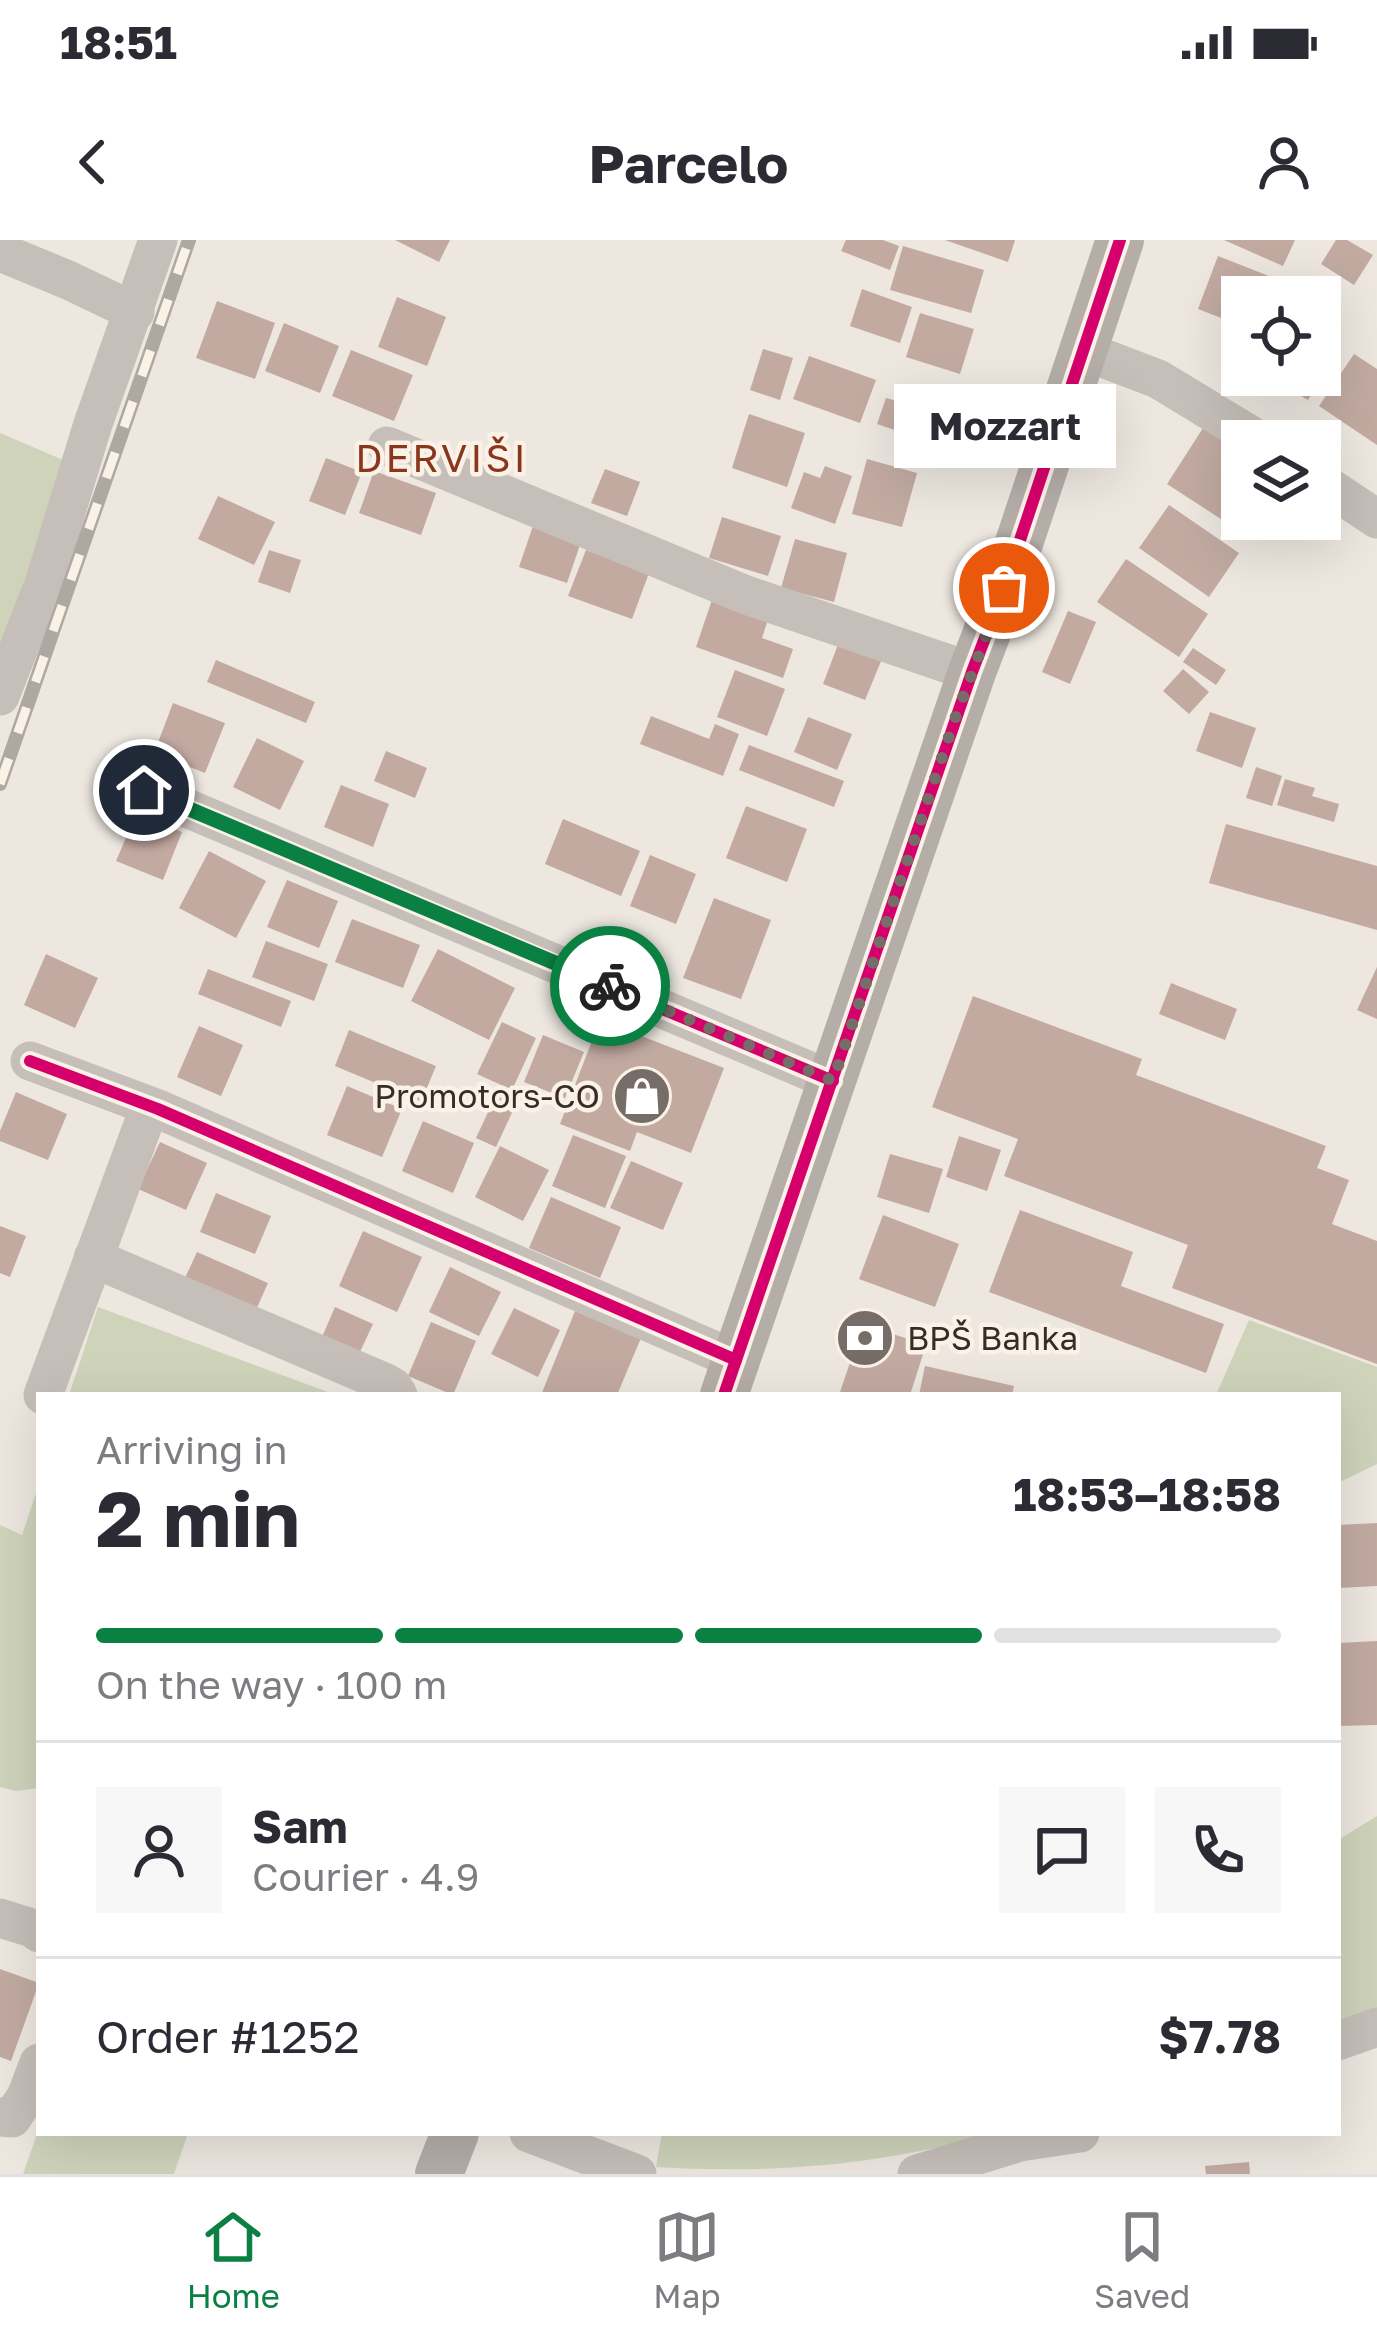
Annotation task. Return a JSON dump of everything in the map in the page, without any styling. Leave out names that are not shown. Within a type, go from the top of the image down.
[{"type":"main road","points":[[730,1378],[1120,240]]},
{"type":"main road","points":[[439,2174],[453,2136]]},
{"type":"street","points":[[0,696],[44,584],[93,424],[158,240]]},
{"type":"street","points":[[0,252],[135,312]]},
{"type":"street","points":[[1082,350],[1157,379],[1225,420]]},
{"type":"street","points":[[387,446],[746,595],[972,672]]},
{"type":"street","points":[[1341,495],[1377,519]]},
{"type":"street","points":[[144,790],[833,1081]]},
{"type":"street","points":[[30,1060],[150,1106],[730,1378]]},
{"type":"street","points":[[44,1392],[150,1106]]},
{"type":"street","points":[[94,1258],[384,1382],[396,1392]]},
{"type":"street","points":[[0,1918],[36,1931]]},
{"type":"street","points":[[1341,2040],[1377,2027]]},
{"type":"street","points":[[0,2117],[12,2118],[36,2071]]},
{"type":"street","points":[[537,2136],[637,2174]]},
{"type":"street","points":[[917,2174],[1020,2142],[1060,2136]]},
{"type":"green space","points":[[0,433],[89,471],[0,663]]},
{"type":"green space","points":[[98,1307],[328,1392],[70,1392]]},
{"type":"green space","points":[[1249,1320],[1377,1367],[1377,1464],[1341,1482],[1341,1392],[1217,1392]]},
{"type":"green space","points":[[36,1493],[36,1788],[16,1791],[0,1787],[0,1525],[22,1535]]},
{"type":"green space","points":[[1377,1816],[1377,2010],[1341,2023],[1341,1838]]},
{"type":"green space","points":[[36,2136],[187,2136],[174,2174],[23,2174]]},
{"type":"green space","points":[[661,2136],[984,2136],[828,2165],[656,2167]]},
{"type":"building","points":[[395,240],[450,240],[439,262]]},
{"type":"building","points":[[846,240],[883,240],[899,246],[890,270],[841,251]]},
{"type":"building","points":[[945,240],[1015,240],[1008,262]]},
{"type":"building","points":[[1224,240],[1295,240],[1283,266]]},
{"type":"building","points":[[1336,240],[1347,240],[1373,255],[1354,285],[1321,264]]},
{"type":"building","points":[[903,246],[984,270],[971,313],[890,290]]},
{"type":"building","points":[[1218,256],[1269,276],[1221,276],[1221,318],[1198,309]]},
{"type":"building","points":[[862,289],[912,307],[900,343],[850,326]]},
{"type":"building","points":[[397,297],[446,317],[427,366],[378,347]]},
{"type":"building","points":[[217,301],[275,323],[255,379],[196,358]]},
{"type":"building","points":[[920,313],[974,329],[960,374],[906,357]]},
{"type":"building","points":[[284,323],[339,346],[320,393],[265,371]]},
{"type":"building","points":[[763,349],[793,358],[780,400],[750,390]]},
{"type":"building","points":[[351,350],[413,375],[394,421],[332,396]]},
{"type":"building","points":[[1354,354],[1377,369],[1377,445],[1319,406],[1326,396],[1341,396],[1341,373]]},
{"type":"building","points":[[809,356],[876,380],[860,423],[793,399]]},
{"type":"building","points":[[905,391],[952,407],[939,445],[877,424],[886,398],[901,402]]},
{"type":"building","points":[[749,414],[805,433],[787,487],[732,468]]},
{"type":"building","points":[[1205,425],[1221,435],[1221,519],[1167,484]]},
{"type":"building","points":[[326,458],[362,472],[345,515],[309,501]]},
{"type":"building","points":[[867,459],[917,473],[902,527],[852,514]]},
{"type":"building","points":[[825,466],[852,476],[835,524],[791,508],[804,472],[820,478]]},
{"type":"building","points":[[605,469],[640,482],[627,516],[591,503]]},
{"type":"building","points":[[374,471],[436,493],[421,535],[359,513]]},
{"type":"building","points":[[218,496],[275,522],[254,565],[198,539]]},
{"type":"building","points":[[1169,505],[1239,553],[1209,597],[1139,548]]},
{"type":"building","points":[[722,517],[781,536],[768,576],[709,558]]},
{"type":"building","points":[[534,523],[582,539],[567,583],[519,567]]},
{"type":"building","points":[[795,539],[847,553],[834,602],[781,588]]},
{"type":"building","points":[[269,550],[301,560],[290,593],[258,582]]},
{"type":"building","points":[[586,550],[649,573],[632,619],[568,596]]},
{"type":"building","points":[[1126,559],[1208,614],[1179,657],[1097,602]]},
{"type":"building","points":[[715,591],[771,610],[762,638],[793,649],[783,678],[696,647]]},
{"type":"building","points":[[1068,611],[1096,622],[1070,684],[1042,672]]},
{"type":"building","points":[[839,642],[882,659],[865,700],[823,684]]},
{"type":"building","points":[[1193,648],[1226,670],[1216,685],[1183,662]]},
{"type":"building","points":[[216,660],[315,702],[306,723],[207,682]]},
{"type":"building","points":[[1183,669],[1209,692],[1189,714],[1163,691]]},
{"type":"building","points":[[735,670],[785,689],[767,736],[717,717]]},
{"type":"building","points":[[173,703],[225,723],[205,773],[154,753]]},
{"type":"building","points":[[1210,712],[1256,728],[1242,768],[1196,751]]},
{"type":"building","points":[[651,716],[709,739],[715,724],[739,734],[723,776],[640,744]]},
{"type":"building","points":[[808,717],[852,734],[837,770],[794,752]]},
{"type":"building","points":[[257,738],[304,761],[280,810],[233,787]]},
{"type":"building","points":[[749,745],[844,781],[834,807],[739,770]]},
{"type":"building","points":[[386,751],[427,768],[415,798],[374,781]]},
{"type":"building","points":[[1256,767],[1282,776],[1272,806],[1246,798]]},
{"type":"building","points":[[1285,779],[1315,788],[1312,796],[1339,804],[1334,822],[1277,805]]},
{"type":"building","points":[[341,785],[389,804],[373,847],[324,827]]},
{"type":"building","points":[[746,806],[807,829],[787,882],[726,858]]},
{"type":"building","points":[[136,814],[182,832],[163,880],[116,861]]},
{"type":"building","points":[[563,819],[640,851],[621,896],[545,864]]},
{"type":"building","points":[[1226,824],[1377,866],[1377,930],[1209,883]]},
{"type":"building","points":[[209,851],[266,881],[236,938],[179,908]]},
{"type":"building","points":[[650,855],[696,874],[676,924],[630,906]]},
{"type":"building","points":[[287,880],[338,901],[319,948],[267,927]]},
{"type":"building","points":[[714,898],[771,920],[741,999],[683,978]]},
{"type":"building","points":[[352,919],[420,945],[403,988],[335,962]]},
{"type":"building","points":[[266,941],[328,964],[314,1001],[252,977]]},
{"type":"building","points":[[438,949],[515,988],[489,1040],[411,1001]]},
{"type":"building","points":[[46,954],[98,978],[75,1028],[24,1005]]},
{"type":"building","points":[[1377,967],[1377,1019],[1357,1010]]},
{"type":"building","points":[[208,969],[291,1001],[281,1027],[198,994]]},
{"type":"building","points":[[1171,983],[1237,1009],[1225,1040],[1159,1014]]},
{"type":"building","points":[[973,996],[1142,1059],[1136,1075],[1326,1146],[1317,1168],[1349,1180],[1332,1224],[1377,1241],[1377,1364],[1172,1288],[1188,1245],[1004,1176],[1018,1139],[932,1107]]},
{"type":"building","name":"Promotors-CO","points":[[600,1020],[724,1068],[691,1153],[637,1132],[630,1151],[560,1124]]},
{"type":"building","points":[[502,1022],[536,1038],[512,1090],[477,1074]]},
{"type":"building","points":[[199,1026],[243,1045],[221,1096],[177,1077]]},
{"type":"building","points":[[349,1030],[436,1066],[421,1102],[335,1066]]},
{"type":"building","points":[[543,1035],[584,1052],[565,1098],[524,1082]]},
{"type":"building","points":[[347,1086],[402,1109],[382,1157],[327,1135]]},
{"type":"building","points":[[16,1092],[67,1114],[48,1160],[0,1141]]},
{"type":"building","points":[[496,1095],[516,1104],[496,1147],[476,1138]]},
{"type":"building","points":[[423,1121],[474,1143],[453,1193],[402,1171]]},
{"type":"building","points":[[573,1135],[626,1156],[605,1208],[552,1186]]},
{"type":"building","points":[[959,1136],[1001,1150],[987,1191],[946,1177]]},
{"type":"building","points":[[160,1142],[207,1163],[186,1210],[138,1189]]},
{"type":"building","points":[[500,1146],[549,1170],[523,1221],[475,1197]]},
{"type":"building","points":[[890,1154],[943,1169],[929,1213],[877,1197]]},
{"type":"building","points":[[631,1161],[683,1183],[663,1230],[610,1208]]},
{"type":"building","points":[[216,1193],[271,1216],[255,1254],[200,1232]]},
{"type":"building","points":[[551,1197],[621,1227],[600,1278],[529,1248]]},
{"type":"building","points":[[1020,1210],[1133,1252],[1121,1286],[1224,1324],[1206,1373],[989,1292]]},
{"type":"building","points":[[883,1215],[959,1244],[935,1307],[859,1279]]},
{"type":"building","points":[[0,1226],[26,1236],[10,1277],[0,1273]]},
{"type":"building","points":[[363,1231],[422,1257],[397,1312],[339,1286]]},
{"type":"building","points":[[197,1252],[268,1283],[256,1310],[185,1278]]},
{"type":"building","points":[[450,1267],[501,1292],[479,1336],[429,1312]]},
{"type":"building","points":[[335,1307],[373,1324],[359,1354],[322,1337]]},
{"type":"building","points":[[514,1308],[560,1330],[538,1377],[491,1354]]},
{"type":"building","points":[[575,1311],[641,1338],[618,1392],[542,1392]]},
{"type":"building","points":[[431,1322],[476,1341],[454,1392],[408,1376]]},
{"type":"building","points":[[863,1324],[926,1345],[911,1392],[840,1392]]},
{"type":"building","points":[[925,1366],[1014,1386],[1013,1392],[920,1392]]},
{"type":"building","points":[[1377,1523],[1377,1586],[1341,1588],[1341,1525]]},
{"type":"building","points":[[1377,1641],[1377,1725],[1341,1726],[1341,1643]]},
{"type":"building","points":[[0,1969],[36,1982],[36,1991],[11,2061],[0,2057]]},
{"type":"building","points":[[1249,2162],[1250,2174],[1206,2174],[1205,2166]]},
{"type":"railway","points":[[0,784],[189,240]]},
{"type":"cycle path","points":[[725,1392],[1120,240]]},
{"type":"cycle path","points":[[144,790],[833,1081]]},
{"type":"cycle path","points":[[30,1061],[158,1109],[736,1360]]},
{"type":"way so far","points":[[610,986],[833,1081],[1004,588]]},
{"type":"place","name":"Mozzart","points":[[1004,588]]},
{"type":"place","name":"Promotors-CO","points":[[642,1096]]},
{"type":"place","name":"BPŠ Banka","points":[[865,1338]]},
{"type":"district","name":"DERVIŠI","points":[[442,458]]},
{"type":"route","points":[[144,790],[610,986]]}]
